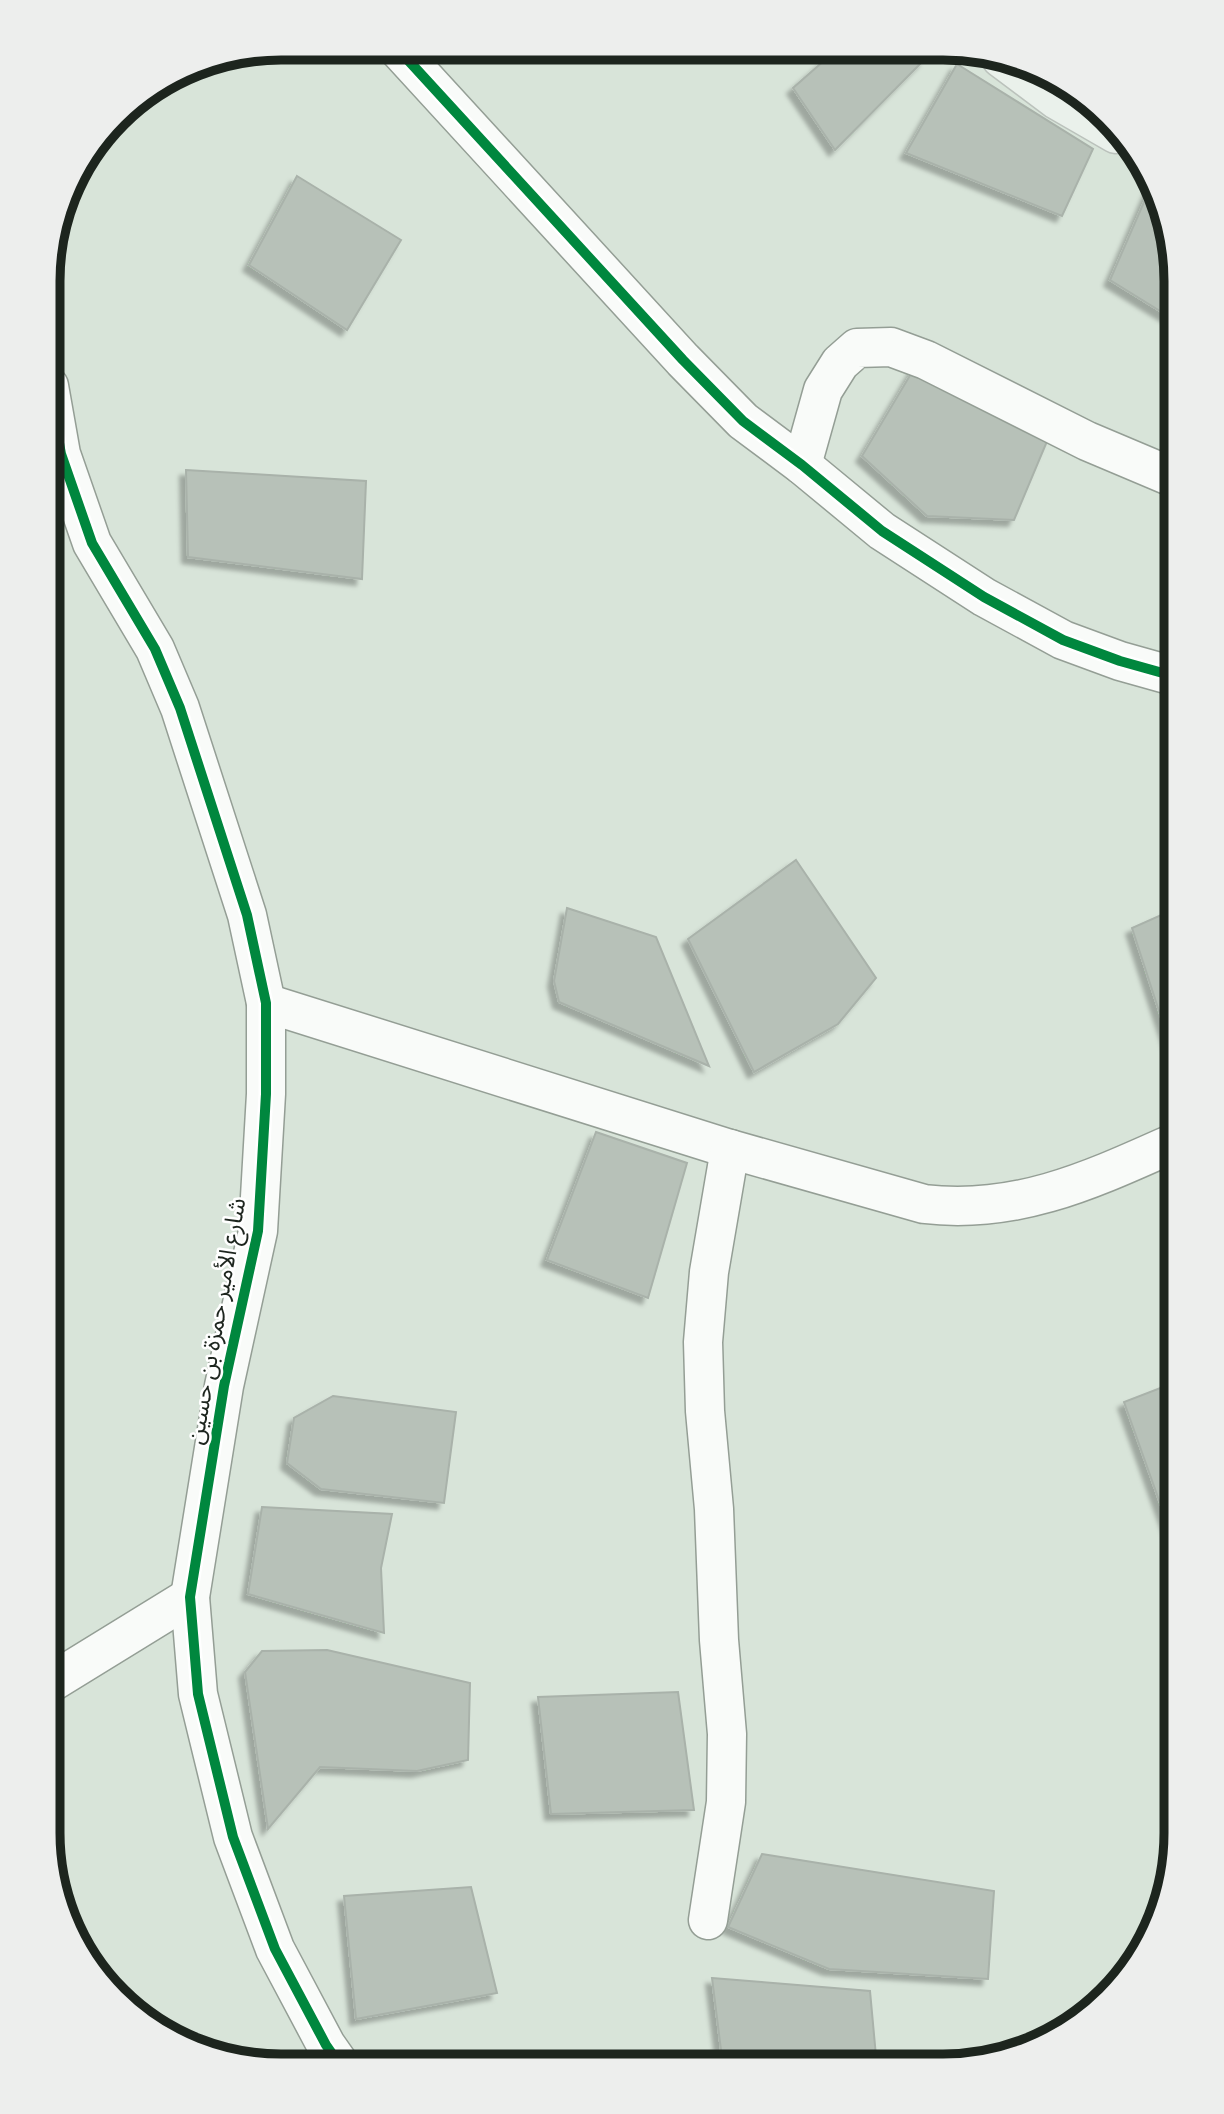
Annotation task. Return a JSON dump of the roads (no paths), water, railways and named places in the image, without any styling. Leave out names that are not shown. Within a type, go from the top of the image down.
[{"type":"main road","points":[[1023,74],[1057,100],[1099,124]]},
{"type":"street","points":[[407,59],[683,360],[743,421],[802,465],[882,531],[984,597],[1063,640],[1164,673]]},
{"type":"street","points":[[802,465],[823,390],[840,363],[857,348],[891,347],[926,360],[1087,441],[1164,474]]},
{"type":"street","name":"شارع الأمير حمزة بن حسين","points":[[59,443],[92,543],[155,649],[180,708],[247,915],[266,1003],[266,1094],[258,1231],[224,1386],[190,1597],[198,1694],[233,1837],[275,1949],[332,2054]]},
{"type":"street","points":[[266,1003],[730,1149],[924,1204],[955,1208],[1034,1198],[1096,1178],[1164,1148]]},
{"type":"street","points":[[708,1920],[726,1802],[727,1734],[719,1640],[703,1342],[709,1272],[730,1149]]},
{"type":"street","points":[[59,1678],[190,1597]]}]
